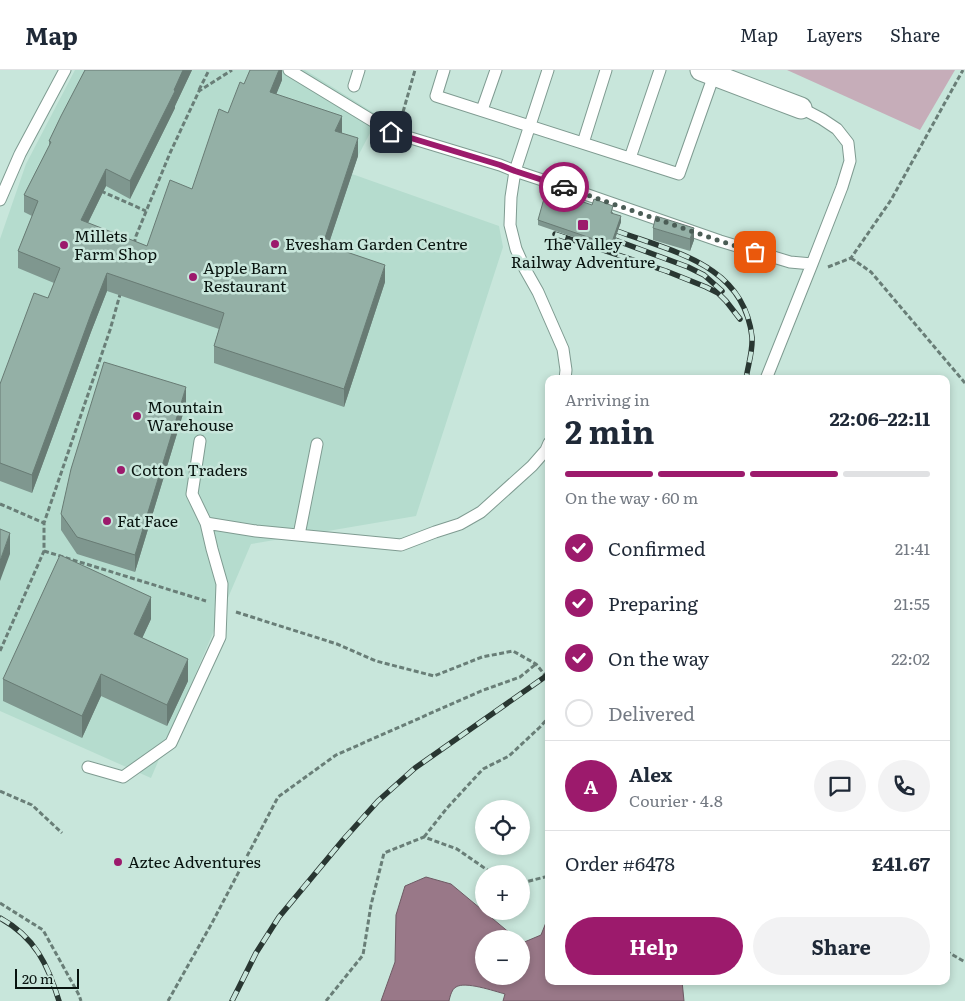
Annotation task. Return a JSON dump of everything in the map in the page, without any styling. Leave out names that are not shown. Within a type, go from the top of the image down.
[{"type":"street","points":[[707,72],[801,108]]},
{"type":"lane","points":[[0,200],[20,154],[65,70]]},
{"type":"lane","points":[[289,70],[391,132],[500,165],[720,241],[790,262],[812,264]]},
{"type":"lane","points":[[354,86],[359,70]]},
{"type":"lane","points":[[444,70],[436,96],[679,174],[707,72]]},
{"type":"lane","points":[[482,110],[496,70]]},
{"type":"lane","points":[[548,70],[515,171],[511,197],[510,225],[516,249],[525,270],[538,292],[564,349],[565,375]]},
{"type":"lane","points":[[583,143],[606,70]]},
{"type":"lane","points":[[630,158],[660,70]]},
{"type":"lane","points":[[768,375],[812,264],[850,161],[848,143],[837,130],[822,119],[801,108]]},
{"type":"lane","points":[[88,767],[123,777],[171,742],[220,637],[222,584],[206,523],[192,494],[200,440]]},
{"type":"lane","points":[[299,535],[317,444]]},
{"type":"lane","points":[[206,523],[256,531],[401,545],[460,524],[480,512],[517,480],[545,451]]},
{"type":"path","points":[[133,246],[170,153],[209,70]]},
{"type":"path","points":[[199,90],[232,70]]},
{"type":"path","points":[[399,125],[415,70]]},
{"type":"path","points":[[812,264],[825,268],[851,258],[890,200],[963,70]]},
{"type":"path","points":[[101,191],[146,211]]},
{"type":"path","points":[[851,258],[871,272],[965,383]]},
{"type":"path","points":[[0,651],[44,551],[44,523],[110,330],[123,283]]},
{"type":"path","points":[[0,504],[44,523]]},
{"type":"path","points":[[44,551],[337,644],[376,661],[434,676],[482,657],[513,651],[536,664],[545,675]]},
{"type":"path","points":[[168,1001],[212,923],[278,797],[336,755],[481,691],[520,676],[536,664]]},
{"type":"path","points":[[326,1001],[363,955],[371,905],[384,853],[424,837],[447,808],[483,770],[509,756],[545,721]]},
{"type":"path","points":[[0,791],[32,806],[62,833]]},
{"type":"path","points":[[424,837],[457,849],[480,865]]},
{"type":"path","points":[[530,881],[545,877]]},
{"type":"path","points":[[0,903],[42,930],[81,1001]]},
{"type":"path","points":[[950,953],[965,962]]},
{"type":"shaded area","points":[[75,70],[305,70],[379,116],[358,156],[352,174],[499,226],[503,247],[416,516],[251,544],[151,778],[0,711],[0,239],[26,164]]},
{"type":"shaded area","points":[[787,70],[955,70],[920,130]]},
{"type":"shaded area","points":[[426,877],[451,884],[475,904],[475,920],[494,920],[506,930],[475,930],[475,985],[530,985],[530,939],[541,935],[545,925],[545,985],[682,985],[684,1001],[503,1001],[505,994],[480,987],[460,985],[451,993],[449,1001],[381,1001],[395,962],[396,915],[405,886]]},
{"type":"building","points":[[85,70],[183,70],[175,91],[130,181],[106,169],[81,220],[147,246],[170,180],[192,189],[219,109],[228,113],[240,82],[244,84],[250,70],[279,70],[270,92],[342,116],[335,131],[358,138],[323,244],[385,265],[344,389],[214,346],[224,313],[107,273],[32,475],[0,463],[0,384],[34,293],[48,298],[60,268],[18,251],[38,201],[24,195]]},
{"type":"building","points":[[548,190],[592,205],[594,199],[613,206],[611,213],[621,216],[611,245],[538,220]]},
{"type":"building","points":[[656,216],[694,228],[690,239],[653,228]]},
{"type":"building","points":[[104,362],[186,387],[135,555],[77,537],[61,514],[71,469]]},
{"type":"building","points":[[0,529],[10,533],[0,561]]},
{"type":"building","points":[[60,555],[151,597],[134,634],[188,659],[167,705],[101,674],[82,716],[3,679]]},
{"type":"railway","points":[[617,231],[661,246],[703,265],[721,277],[736,293],[746,313],[752,337],[747,375]]},
{"type":"railway","points":[[555,234],[666,271],[706,287],[718,293],[740,319]]},
{"type":"railway","points":[[615,240],[688,267],[704,275],[722,291]]},
{"type":"railway","points":[[232,1001],[256,953],[279,917],[378,801],[415,768],[545,677]]},
{"type":"railway","points":[[0,918],[31,943],[45,964],[59,1001]]},
{"type":"way so far","points":[[564,187],[755,252]]},
{"type":"place","name":"The Valley Railway Adventure","points":[[583,225]]},
{"type":"place","name":"Evesham Garden Centre","points":[[275,244]]},
{"type":"place","name":"Millets Farm Shop","points":[[64,245]]},
{"type":"place","name":"Apple Barn Restaurant","points":[[193,277]]},
{"type":"place","name":"Mountain Warehouse","points":[[137,416]]},
{"type":"place","name":"Cotton Traders","points":[[121,470]]},
{"type":"place","name":"Fat Face","points":[[107,521]]},
{"type":"place","name":"Aztec Adventures","points":[[118,862]]},
{"type":"route","points":[[391,132],[500,165],[564,187]]}]
